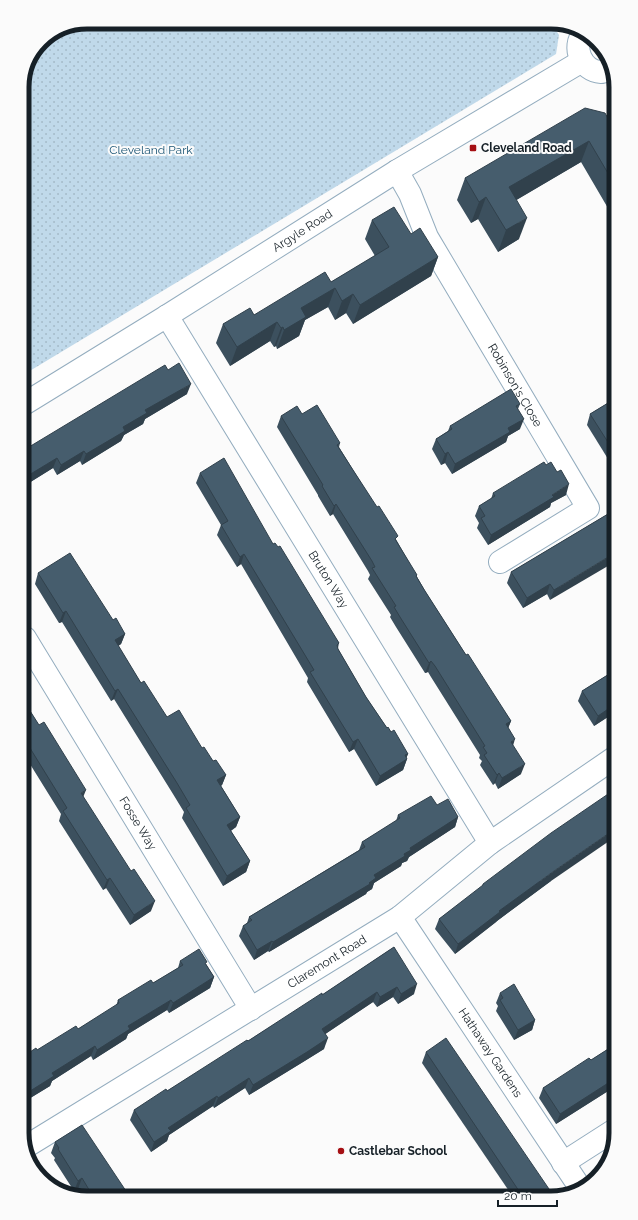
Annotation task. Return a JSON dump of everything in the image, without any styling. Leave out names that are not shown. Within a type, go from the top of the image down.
[{"type":"street","points":[[581,38],[578,42],[578,50],[582,61],[591,69],[602,72],[606,70]]},
{"type":"street","name":"Argyle Road","points":[[29,401],[397,171],[582,61]]},
{"type":"street","name":"Robinson's Close","points":[[397,171],[410,194],[427,237],[588,508],[500,562]]},
{"type":"street","name":"Bruton Way","points":[[167,316],[490,843]]},
{"type":"street","name":"Fosse Way","points":[[29,645],[251,1009]]},
{"type":"street","name":"Claremont Road","points":[[30,1144],[400,917],[490,843],[609,761]]},
{"type":"street","name":"Hathaway Gardens","points":[[400,917],[578,1184]]},
{"type":"street","points":[[563,1163],[609,1133]]},
{"type":"green space","name":"Cleveland Park","points":[[87,29],[555,29],[559,35],[556,54],[29,371],[29,83],[33,65],[46,46],[55,39],[65,33]]},
{"type":"building","points":[[585,108],[605,113],[609,120],[609,175],[589,141],[509,187],[527,218],[506,230],[486,197],[479,202],[465,178]]},
{"type":"building","points":[[394,207],[411,234],[420,228],[438,257],[360,305],[353,294],[342,301],[335,288],[301,308],[306,317],[284,330],[283,327],[281,328],[277,322],[237,347],[223,324],[250,308],[254,315],[325,272],[331,282],[389,247],[372,220]]},
{"type":"building","points":[[179,363],[191,384],[145,410],[147,413],[123,427],[125,431],[86,454],[84,451],[61,465],[57,458],[29,475],[29,447],[165,365],[168,370]]},
{"type":"building","points":[[511,389],[520,404],[516,406],[524,419],[508,428],[510,432],[455,464],[448,452],[445,454],[436,439],[452,429],[450,426]]},
{"type":"building","points":[[609,402],[609,444],[590,414]]},
{"type":"building","points":[[317,405],[340,443],[337,445],[377,507],[379,506],[398,536],[395,539],[425,591],[511,721],[506,724],[515,739],[511,742],[525,764],[502,778],[499,773],[497,775],[484,755],[487,753],[483,747],[485,746],[435,666],[431,661],[429,663],[400,617],[394,607],[396,606],[372,568],[375,567],[372,561],[336,504],[334,506],[281,416],[297,406],[302,414]]},
{"type":"building","points":[[224,458],[273,544],[275,543],[278,547],[280,546],[339,643],[337,645],[338,649],[366,697],[387,728],[388,727],[391,732],[394,730],[408,754],[405,755],[407,759],[380,776],[358,739],[353,742],[310,672],[314,670],[244,554],[240,557],[221,525],[228,521],[200,473]]},
{"type":"building","points":[[544,462],[546,465],[551,462],[557,472],[561,470],[569,484],[552,495],[554,497],[491,535],[481,518],[485,516],[479,506],[495,496],[493,493]]},
{"type":"building","points":[[609,513],[609,556],[554,590],[550,584],[527,598],[511,572]]},
{"type":"building","points":[[70,553],[113,620],[116,618],[125,634],[115,640],[141,683],[144,681],[167,717],[179,710],[202,748],[204,747],[213,761],[216,760],[226,775],[217,780],[240,817],[227,825],[250,861],[227,876],[186,808],[190,805],[177,783],[118,689],[115,691],[66,611],[63,613],[38,573]]},
{"type":"building","points":[[609,674],[609,708],[598,716],[582,691]]},
{"type":"building","points":[[29,709],[39,725],[44,722],[86,790],[81,793],[131,871],[134,869],[155,901],[134,915],[110,878],[107,880],[63,811],[67,808],[29,746]]},
{"type":"building","points":[[609,793],[609,833],[499,911],[500,912],[458,944],[439,919],[551,833]]},
{"type":"building","points":[[431,796],[437,805],[448,799],[458,817],[410,848],[411,850],[404,854],[405,856],[374,875],[376,878],[369,883],[370,884],[257,950],[243,926],[252,920],[249,917],[365,847],[362,842],[400,818],[398,815]]},
{"type":"building","points":[[394,947],[417,984],[401,994],[397,987],[380,997],[377,992],[322,1029],[328,1038],[253,1085],[249,1078],[218,1098],[217,1096],[168,1128],[171,1131],[154,1142],[134,1110],[166,1089],[167,1091],[247,1040],[248,1041],[322,993],[322,995]]},
{"type":"building","points":[[199,949],[207,962],[205,963],[214,977],[173,1003],[171,1000],[128,1026],[130,1029],[97,1050],[95,1046],[52,1073],[54,1076],[29,1092],[29,1053],[36,1048],[37,1050],[76,1026],[78,1029],[119,1003],[118,1000],[151,980],[153,983],[183,965],[180,961]]},
{"type":"building","points":[[514,984],[535,1020],[518,1030],[500,1000],[503,998],[500,993]]},
{"type":"building","points":[[446,1038],[551,1191],[519,1191],[426,1052]]},
{"type":"building","points":[[609,1048],[609,1082],[560,1114],[543,1088],[589,1058],[591,1060]]},
{"type":"building","points":[[82,1125],[126,1191],[90,1191],[82,1178],[78,1181],[55,1142]]},
{"type":"place","name":"Cleveland Road","points":[[473,148]]},
{"type":"place","name":"Castlebar School","points":[[341,1151]]}]
